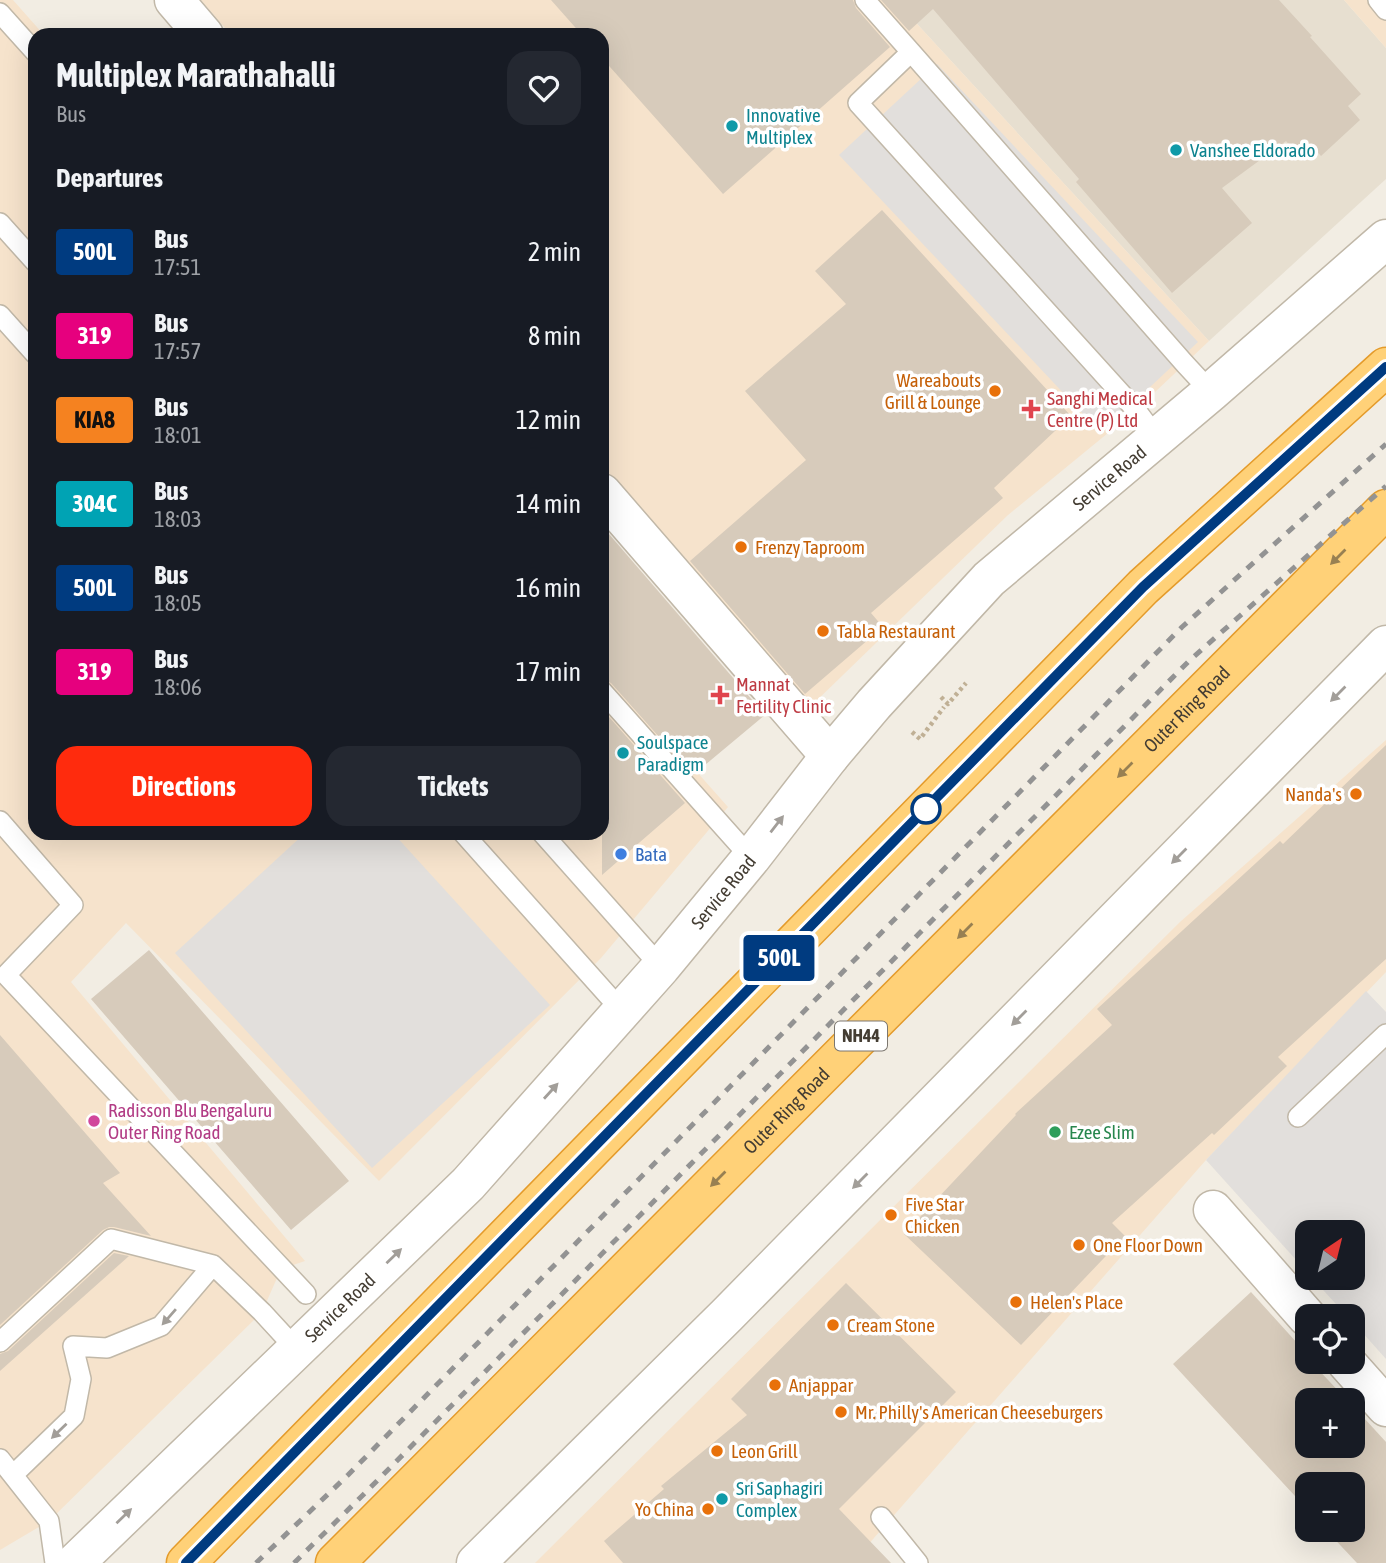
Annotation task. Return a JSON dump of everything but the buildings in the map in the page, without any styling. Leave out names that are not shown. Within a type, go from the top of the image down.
[{"type":"highway","points":[[186,1563],[1143,587],[1386,367]]},
{"type":"highway","name":"Outer Ring Road","points":[[335,1563],[1386,509]]},
{"type":"street","points":[[174,0],[198,28]]},
{"type":"street","name":"Service Road","points":[[75,1563],[468,1184],[661,967],[874,704],[989,579],[1211,392],[1386,239]]},
{"type":"street","points":[[609,501],[830,756]]},
{"type":"street","points":[[476,1563],[727,1315],[1386,645]]},
{"type":"street","points":[[1213,1210],[1296,1304]]},
{"type":"street","points":[[1357,1374],[1386,1407]]},
{"type":"lane","points":[[865,0],[1211,392]]},
{"type":"lane","points":[[1378,0],[1386,10]]},
{"type":"lane","points":[[0,13],[28,44]]},
{"type":"lane","points":[[911,51],[859,103],[1136,410],[1157,438]]},
{"type":"lane","points":[[0,223],[28,254]]},
{"type":"lane","points":[[0,315],[28,346]]},
{"type":"lane","points":[[609,699],[751,858]]},
{"type":"lane","points":[[0,821],[73,905],[6,975],[306,1294]]},
{"type":"lane","points":[[469,840],[622,1011]]},
{"type":"lane","points":[[548,840],[661,967]]},
{"type":"lane","points":[[1298,1117],[1386,1034]]},
{"type":"lane","points":[[0,1342],[111,1239],[213,1265],[297,1350]]},
{"type":"lane","points":[[13,1475],[74,1416],[81,1379],[73,1346],[107,1348],[161,1326],[213,1265]]},
{"type":"lane","points":[[0,1459],[49,1521],[55,1563]]},
{"type":"lane","points":[[881,1517],[918,1563]]},
{"type":"path","points":[[932,705],[940,696],[947,704],[966,683]]},
{"type":"path","points":[[918,724],[911,733],[920,739],[944,708]]},
{"type":"shaded area","points":[[0,0],[13,0],[38,28],[28,28],[28,840],[609,840],[609,673],[728,807],[601,958],[379,1181],[126,923],[71,982],[305,1261],[281,1269],[262,1312],[49,1521],[0,1550]]},
{"type":"shaded area","points":[[201,0],[895,0],[1209,341],[1136,410],[1008,515],[810,707],[609,473],[609,28],[225,28]]},
{"type":"shaded area","name":"Vanshee Eldorado","points":[[895,0],[1344,0],[1386,48],[1386,179],[1209,341]]},
{"type":"shaded area","points":[[1344,0],[1386,0],[1386,48]]},
{"type":"shaded area","points":[[937,64],[1198,342],[1101,433],[839,155]]},
{"type":"shaded area","points":[[1386,740],[1386,972],[1206,1160],[852,1563],[535,1563],[1180,922]]},
{"type":"shaded area","points":[[297,840],[399,840],[550,1005],[372,1168],[175,953]]},
{"type":"shaded area","points":[[1366,991],[1386,1012],[1386,1359],[1365,1335],[1365,1304],[1336,1304],[1323,1290],[1365,1290],[1365,1220],[1295,1220],[1295,1259],[1206,1160]]},
{"type":"railway","points":[[256,1563],[348,1475],[1182,627],[1386,444]]},
{"type":"railway","points":[[294,1563],[1189,661],[1386,486]]},
{"type":"bus line","name":"500L","points":[[186,1563],[1143,587],[1386,367]]},
{"type":"place","name":"Innovative Multiplex","points":[[732,126]]},
{"type":"place","name":"Vanshee Eldorado","points":[[1176,150]]},
{"type":"place","name":"Wareabouts Grill & Lounge","points":[[995,391]]},
{"type":"place","name":"Sanghi Medical Centre (P) Ltd","points":[[1031,409]]},
{"type":"place","name":"Frenzy Taproom","points":[[741,547]]},
{"type":"place","name":"Tabla Restaurant","points":[[823,631]]},
{"type":"place","name":"Mannat Fertility Clinic","points":[[720,695]]},
{"type":"place","name":"Soulspace Paradigm","points":[[623,753]]},
{"type":"place","name":"Nanda's","points":[[1356,794]]},
{"type":"place","name":"Bata","points":[[621,854]]},
{"type":"place","name":"Radisson Blu Bengaluru Outer Ring Road","points":[[94,1121]]},
{"type":"place","name":"Ezee Slim","points":[[1055,1132]]},
{"type":"place","name":"Five Star Chicken","points":[[891,1215]]},
{"type":"place","name":"One Floor Down","points":[[1079,1245]]},
{"type":"place","name":"Helen's Place","points":[[1016,1302]]},
{"type":"place","name":"Cream Stone","points":[[833,1325]]},
{"type":"place","name":"Anjappar","points":[[775,1385]]},
{"type":"place","name":"Mr. Philly's American Cheeseburgers","points":[[841,1412]]},
{"type":"place","name":"Leon Grill","points":[[717,1451]]},
{"type":"place","name":"Sri Saphagiri Complex","points":[[722,1499]]},
{"type":"place","name":"Yo China","points":[[708,1509]]}]
